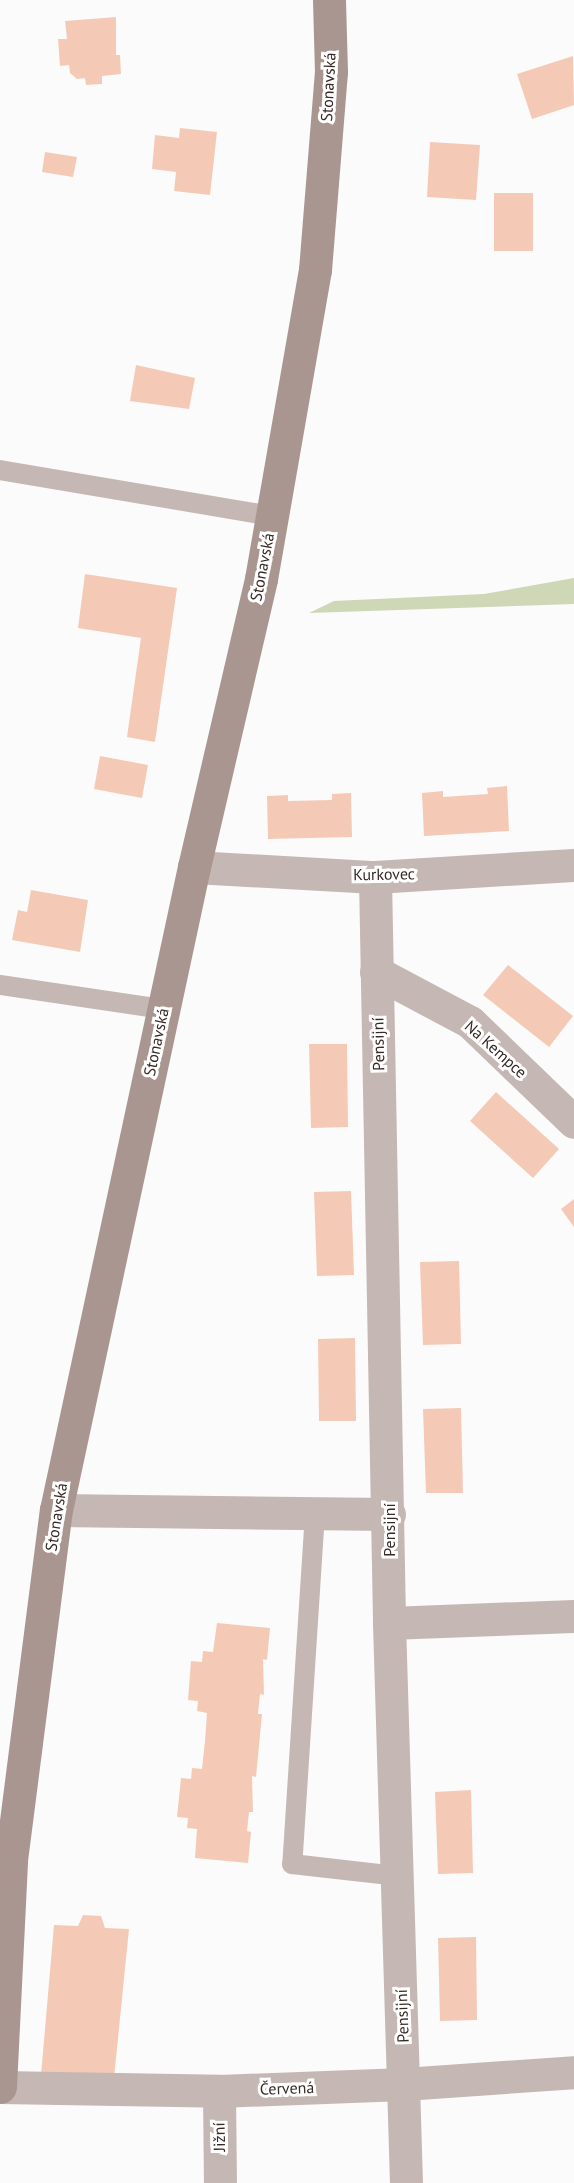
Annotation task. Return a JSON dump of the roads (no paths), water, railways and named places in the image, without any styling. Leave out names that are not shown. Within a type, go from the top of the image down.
[{"type":"main road","name":"Stonavská","points":[[0,2087],[10,1860],[56,1510],[194,867],[261,579],[315,270],[331,72],[329,0]]},
{"type":"street","name":"Kurkovec","points":[[194,867],[375,877],[574,865]]},
{"type":"street","name":"Pensijní","points":[[375,877],[389,1514],[389,1623],[406,2183]]},
{"type":"street","name":"Na Kempce","points":[[376,972],[470,1022],[574,1122]]},
{"type":"street","points":[[56,1510],[389,1514]]},
{"type":"street","points":[[389,1623],[574,1616]]},
{"type":"street","name":"Červená","points":[[0,2087],[219,2091],[404,2084],[574,2072]]},
{"type":"street","name":"Jižní","points":[[219,2091],[220,2183]]},
{"type":"lane","points":[[0,470],[272,516]]},
{"type":"lane","points":[[0,985],[163,1009]]},
{"type":"lane","points":[[315,1513],[292,1864],[398,1876]]}]
